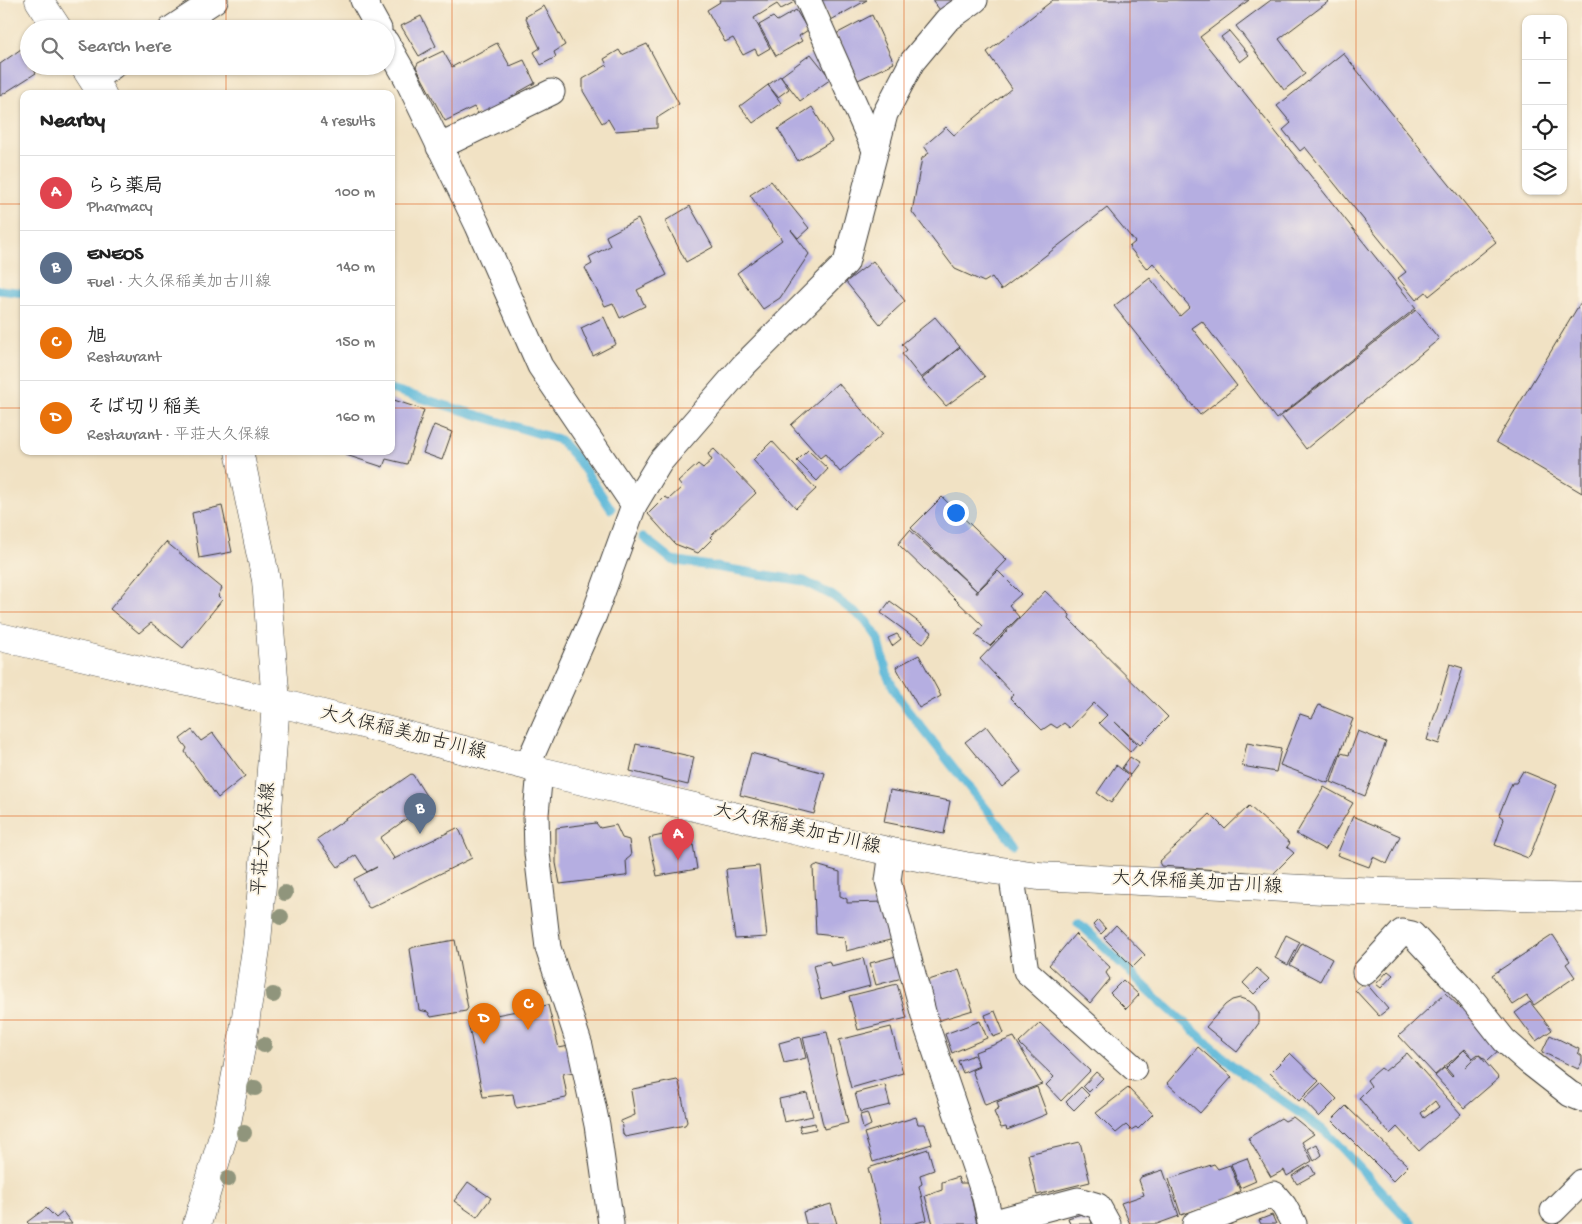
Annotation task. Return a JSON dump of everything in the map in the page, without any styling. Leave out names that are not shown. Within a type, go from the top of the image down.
[{"type":"main road","points":[[39,0],[52,20]]},
{"type":"main road","name":"平荘大久保線","points":[[197,1224],[227,1123],[243,1037],[257,942],[276,702],[266,580],[240,455]]},
{"type":"main road","name":"大久保稲美加古川線","points":[[0,637],[276,702],[534,768],[796,831],[892,852],[1011,872],[1038,876],[1324,890],[1582,898]]},
{"type":"street","points":[[185,20],[215,0]]},
{"type":"street","points":[[363,0],[374,20]]},
{"type":"street","points":[[808,0],[875,150]]},
{"type":"street","points":[[610,1224],[597,1125],[580,1046],[548,948],[537,853],[534,768],[594,615],[634,505],[660,462],[743,366],[846,263],[885,114],[912,62],[947,20],[975,0]]},
{"type":"street","points":[[395,58],[478,226],[540,366],[634,505]]},
{"type":"street","points":[[439,147],[552,92]]},
{"type":"street","points":[[892,852],[888,881],[890,890],[928,1027],[984,1194],[991,1224],[1078,1200],[1098,1206],[1108,1224]]},
{"type":"street","points":[[1011,872],[1026,971],[1134,1068]]},
{"type":"street","points":[[1365,972],[1402,932],[1412,934],[1467,993],[1504,1040],[1529,1062],[1582,1099]]},
{"type":"street","points":[[1552,1211],[1582,1182]]},
{"type":"street","points":[[1195,1224],[1274,1194],[1284,1206],[1294,1224]]},
{"type":"building","points":[[719,0],[798,0],[781,9],[777,4],[754,18],[770,48],[758,55],[755,49],[743,55],[733,38],[725,42],[707,10],[720,2]]},
{"type":"building","points":[[820,0],[867,0],[831,20]]},
{"type":"building","points":[[961,0],[943,14],[933,1]]},
{"type":"building","points":[[1053,0],[1249,0],[1200,37],[1416,308],[1276,419],[1202,321],[1192,328],[1237,386],[1200,415],[1114,306],[1150,278],[1180,316],[1190,307],[1153,263],[1147,269],[1129,247],[1135,242],[1107,208],[1001,290],[992,277],[984,282],[955,269],[912,212],[922,158],[929,153],[924,146],[946,127],[954,135],[1012,88],[987,52]]},
{"type":"building","points":[[1271,0],[1329,1],[1279,39],[1305,74],[1284,90],[1236,26]]},
{"type":"building","points":[[544,6],[565,45],[554,52],[556,57],[541,65],[534,52],[540,48],[525,17]]},
{"type":"building","points":[[796,10],[808,30],[799,36],[802,41],[776,56],[759,25],[773,17],[777,21]]},
{"type":"building","points":[[872,15],[894,63],[858,80],[836,34]]},
{"type":"building","points":[[421,16],[436,46],[419,56],[401,26]]},
{"type":"building","points":[[1229,31],[1249,55],[1240,62],[1221,37]]},
{"type":"building","points":[[497,43],[510,66],[524,60],[535,83],[517,93],[517,98],[480,117],[474,107],[445,121],[416,67],[418,63],[443,51],[452,67]]},
{"type":"building","points":[[647,44],[679,104],[657,118],[657,128],[615,131],[608,119],[602,123],[583,91],[583,79],[607,65],[604,59],[619,50],[622,55]]},
{"type":"building","points":[[20,50],[20,75],[33,75],[0,96],[0,64]]},
{"type":"building","points":[[1343,53],[1496,242],[1429,296],[1426,292],[1416,300],[1398,278],[1406,272],[1305,147],[1300,151],[1283,130],[1291,123],[1277,106]]},
{"type":"building","points":[[811,54],[831,79],[800,101],[781,76]]},
{"type":"building","points":[[780,76],[789,89],[778,97],[768,85]]},
{"type":"building","points":[[768,85],[781,103],[753,123],[740,106]]},
{"type":"building","points":[[812,107],[832,141],[798,161],[778,129]]},
{"type":"building","points":[[771,181],[809,228],[798,238],[791,230],[809,254],[780,298],[763,309],[737,273],[782,240],[750,195]]},
{"type":"building","points":[[690,206],[713,247],[686,262],[665,221]]},
{"type":"building","points":[[638,219],[667,275],[637,290],[645,306],[620,318],[613,303],[605,306],[585,268],[592,264],[589,257],[610,246],[606,236]]},
{"type":"building","points":[[873,261],[905,301],[880,324],[846,282]]},
{"type":"building","points":[[1582,300],[1582,493],[1496,442]]},
{"type":"building","points":[[1416,310],[1439,339],[1306,449],[1281,416]]},
{"type":"building","points":[[604,317],[616,344],[593,356],[581,328]]},
{"type":"building","points":[[935,317],[960,347],[921,378],[902,354],[907,350],[902,344]]},
{"type":"building","points":[[960,347],[985,377],[946,406],[922,379]]},
{"type":"building","points":[[838,383],[883,434],[840,472],[825,454],[820,458],[791,425]]},
{"type":"building","points":[[395,400],[424,410],[407,464],[386,459],[383,467],[346,455],[395,455]]},
{"type":"building","points":[[434,425],[452,432],[442,460],[423,453]]},
{"type":"building","points":[[772,441],[816,489],[796,508],[753,460]]},
{"type":"building","points":[[714,449],[756,493],[710,537],[712,539],[698,553],[675,544],[648,514],[665,497],[669,499],[682,487],[678,482],[698,464],[703,468],[712,460],[708,454]]},
{"type":"building","points":[[808,450],[828,469],[817,481],[797,461]]},
{"type":"building","points":[[942,497],[1007,560],[977,591],[911,528]]},
{"type":"building","points":[[222,506],[232,552],[199,558],[192,513]]},
{"type":"building","points":[[910,530],[977,591],[976,593],[998,571],[1021,594],[1009,605],[1019,617],[990,646],[975,635],[983,626],[898,544]]},
{"type":"building","points":[[166,542],[222,588],[218,596],[222,600],[183,648],[151,623],[139,633],[110,609]]},
{"type":"building","points":[[1045,591],[1070,615],[1069,619],[1168,717],[1140,745],[1115,722],[1137,744],[1130,752],[1099,723],[1107,715],[1094,703],[1070,728],[1064,723],[1057,728],[1051,724],[1042,730],[1010,698],[1013,694],[980,659]]},
{"type":"building","points":[[890,601],[932,632],[923,644],[881,613]]},
{"type":"building","points":[[897,634],[901,639],[892,646],[888,638]]},
{"type":"building","points":[[919,655],[941,696],[919,708],[896,667]]},
{"type":"building","points":[[1450,664],[1463,668],[1439,744],[1427,740]]},
{"type":"building","points":[[1319,705],[1353,719],[1328,783],[1280,765],[1300,714],[1312,718]]},
{"type":"building","points":[[986,726],[1021,772],[1002,787],[965,742]]},
{"type":"building","points":[[192,730],[201,741],[213,733],[245,776],[218,798],[185,752],[187,748],[180,739]]},
{"type":"building","points":[[1358,731],[1386,742],[1365,796],[1331,782],[1341,753],[1349,755]]},
{"type":"building","points":[[1247,743],[1281,749],[1276,772],[1242,766]]},
{"type":"building","points":[[636,744],[694,757],[688,785],[630,771]]},
{"type":"building","points":[[751,753],[825,773],[814,814],[740,795]]},
{"type":"building","points":[[1130,757],[1139,763],[1130,775],[1122,768]]},
{"type":"building","points":[[1116,765],[1130,776],[1111,803],[1097,793]]},
{"type":"building","points":[[1523,771],[1557,785],[1528,858],[1495,845],[1504,819],[1499,815],[1512,783],[1516,783]]},
{"type":"building","points":[[411,774],[430,802],[380,838],[394,858],[392,860],[457,828],[472,858],[370,908],[354,879],[377,867],[367,872],[356,855],[338,867],[317,839]]},
{"type":"building","points":[[1324,787],[1353,803],[1325,850],[1296,834]]},
{"type":"building","points":[[890,790],[950,801],[944,834],[884,822]]},
{"type":"building","points":[[1249,806],[1290,843],[1287,847],[1294,853],[1273,874],[1161,866],[1159,862],[1210,814],[1225,829]]},
{"type":"building","points":[[1353,816],[1400,836],[1387,864],[1373,857],[1369,867],[1337,855]]},
{"type":"building","points":[[596,823],[600,828],[616,825],[622,838],[629,840],[631,856],[626,860],[627,875],[560,884],[556,863],[556,828]]},
{"type":"building","points":[[672,833],[675,841],[692,838],[697,869],[657,876],[649,838]]},
{"type":"building","points":[[816,865],[840,872],[840,896],[847,899],[847,903],[883,902],[894,938],[846,951],[844,937],[816,934],[813,867]]},
{"type":"building","points":[[759,866],[767,937],[735,939],[726,870]]},
{"type":"building","points":[[1098,920],[1106,929],[1101,934],[1093,925]]},
{"type":"building","points":[[1116,925],[1145,955],[1133,967],[1104,938]]},
{"type":"building","points":[[1075,934],[1110,967],[1106,973],[1110,979],[1090,1003],[1049,965]]},
{"type":"building","points":[[1286,935],[1300,942],[1288,965],[1275,958]]},
{"type":"building","points":[[1553,935],[1570,961],[1566,964],[1575,977],[1534,1005],[1527,996],[1513,1005],[1492,975]]},
{"type":"building","points":[[455,940],[468,1008],[466,1011],[431,1017],[428,1012],[419,1010],[410,949]]},
{"type":"building","points":[[1302,943],[1332,959],[1320,981],[1290,965]]},
{"type":"building","points":[[896,956],[902,978],[876,985],[870,963]]},
{"type":"building","points":[[863,958],[870,986],[821,999],[813,965],[829,961],[831,966]]},
{"type":"building","points":[[1257,968],[1269,979],[1254,994],[1243,983]]},
{"type":"building","points":[[959,970],[973,1010],[937,1021],[926,981]]},
{"type":"building","points":[[1388,971],[1393,975],[1381,988],[1376,984]]},
{"type":"building","points":[[1123,980],[1139,995],[1126,1009],[1110,993]]},
{"type":"building","points":[[1365,982],[1388,1009],[1379,1016],[1355,990]]},
{"type":"building","points":[[897,984],[907,1018],[858,1030],[849,996]]},
{"type":"building","points":[[1445,993],[1461,1008],[1464,1007],[1501,1048],[1487,1061],[1478,1054],[1473,1058],[1465,1049],[1435,1075],[1399,1036]]},
{"type":"building","points":[[1240,998],[1249,1001],[1255,1006],[1259,1014],[1259,1023],[1237,1052],[1206,1027],[1225,1005],[1232,1000]]},
{"type":"building","points":[[1530,1002],[1552,1030],[1536,1041],[1515,1013]]},
{"type":"building","points":[[548,1005],[559,1048],[569,1046],[574,1072],[563,1074],[566,1098],[517,1108],[513,1094],[483,1097],[468,1022],[470,1020]]},
{"type":"building","points":[[995,1011],[1004,1033],[993,1037],[985,1015]]},
{"type":"building","points":[[980,1021],[987,1038],[952,1053],[945,1034]]},
{"type":"building","points":[[1040,1023],[1090,1071],[1061,1101],[1046,1085],[1054,1077],[1019,1043]]},
{"type":"building","points":[[891,1027],[903,1073],[851,1088],[839,1040]]},
{"type":"building","points":[[827,1032],[848,1123],[824,1129],[803,1037]]},
{"type":"building","points":[[1550,1035],[1579,1049],[1578,1053],[1582,1056],[1582,1062],[1578,1069],[1542,1052]]},
{"type":"building","points":[[801,1037],[806,1058],[784,1063],[779,1043]]},
{"type":"building","points":[[1014,1037],[1042,1084],[985,1105],[972,1070],[979,1067],[975,1052]]},
{"type":"building","points":[[1198,1047],[1232,1077],[1200,1113],[1167,1083]]},
{"type":"building","points":[[1464,1050],[1473,1059],[1465,1067],[1479,1055],[1499,1078],[1464,1108],[1435,1076],[1444,1068],[1452,1077],[1446,1068]]},
{"type":"building","points":[[1290,1053],[1319,1081],[1299,1101],[1270,1073]]},
{"type":"building","points":[[1407,1053],[1461,1114],[1419,1151],[1397,1127],[1390,1134],[1359,1098],[1371,1086],[1367,1080],[1381,1068],[1385,1071]],"holes":[[[1435,1101],[1439,1107],[1424,1118],[1421,1113]]]},
{"type":"building","points":[[974,1055],[979,1066],[963,1073],[958,1061]]},
{"type":"building","points":[[1096,1072],[1103,1078],[1089,1092],[1083,1086]]},
{"type":"building","points":[[677,1080],[687,1122],[685,1125],[625,1137],[621,1121],[635,1115],[631,1091]]},
{"type":"building","points":[[1321,1083],[1337,1099],[1319,1117],[1303,1100]]},
{"type":"building","points":[[885,1085],[890,1105],[860,1112],[855,1093]]},
{"type":"building","points":[[1037,1087],[1047,1114],[1007,1130],[1006,1127],[1001,1128],[994,1112],[999,1109],[997,1102]]},
{"type":"building","points":[[1081,1087],[1089,1095],[1074,1110],[1066,1102]]},
{"type":"building","points":[[1128,1088],[1153,1114],[1138,1129],[1136,1127],[1131,1130],[1126,1125],[1116,1133],[1096,1113]]},
{"type":"building","points":[[807,1093],[813,1116],[784,1122],[779,1099]]},
{"type":"building","points":[[1346,1106],[1408,1166],[1393,1181],[1332,1120]]},
{"type":"building","points":[[867,1113],[871,1125],[863,1129],[860,1115]]},
{"type":"building","points":[[916,1117],[918,1124],[925,1124],[932,1144],[873,1162],[864,1133]]},
{"type":"building","points":[[1293,1117],[1314,1134],[1302,1142],[1312,1161],[1287,1176],[1284,1170],[1271,1177],[1248,1138],[1281,1118],[1285,1121]]},
{"type":"building","points":[[815,1123],[816,1129],[801,1132],[799,1126]]},
{"type":"building","points":[[1080,1142],[1090,1182],[1037,1195],[1028,1154]]},
{"type":"building","points":[[1317,1144],[1322,1155],[1314,1161],[1308,1149]]},
{"type":"building","points":[[928,1149],[934,1170],[920,1175],[922,1184],[919,1186],[927,1220],[912,1224],[882,1224],[868,1168]]},
{"type":"building","points":[[1247,1158],[1256,1181],[1240,1188],[1231,1164]]},
{"type":"building","points":[[1214,1164],[1218,1169],[1230,1165],[1240,1191],[1228,1199],[1181,1215],[1169,1179]]},
{"type":"building","points":[[1310,1165],[1315,1174],[1297,1184],[1292,1176]]},
{"type":"building","points":[[1163,1170],[1179,1216],[1157,1224],[1130,1224],[1121,1203],[1144,1195],[1139,1180],[1141,1177]]},
{"type":"building","points":[[958,1177],[960,1183],[968,1183],[977,1224],[933,1224],[925,1196],[942,1190],[942,1182]]},
{"type":"building","points":[[468,1182],[491,1198],[477,1217],[454,1201]]},
{"type":"building","points":[[831,1204],[837,1224],[806,1224],[803,1212]]},
{"type":"building","points":[[46,1208],[56,1218],[63,1212],[72,1224],[29,1224],[27,1222]]},
{"type":"building","points":[[1089,1212],[1092,1224],[1070,1224],[1068,1218]]},
{"type":"building","points":[[1272,1215],[1276,1224],[1261,1224],[1259,1220]]},
{"type":"waterway","points":[[0,290],[20,292]]},
{"type":"waterway","points":[[395,390],[560,440],[578,460],[611,509]]},
{"type":"waterway","points":[[643,537],[672,560],[804,581],[833,596],[866,621],[878,638],[888,677],[900,700],[1014,844]]},
{"type":"waterway","points":[[1078,922],[1159,1000],[1232,1065],[1326,1132],[1412,1224]]},
{"type":"place","name":"ENEOS","points":[[420,834]]},
{"type":"place","name":"らら薬局","points":[[678,860]]},
{"type":"place","name":"旭","points":[[528,1030]]},
{"type":"place","name":"そば切り稲美","points":[[484,1044]]}]
